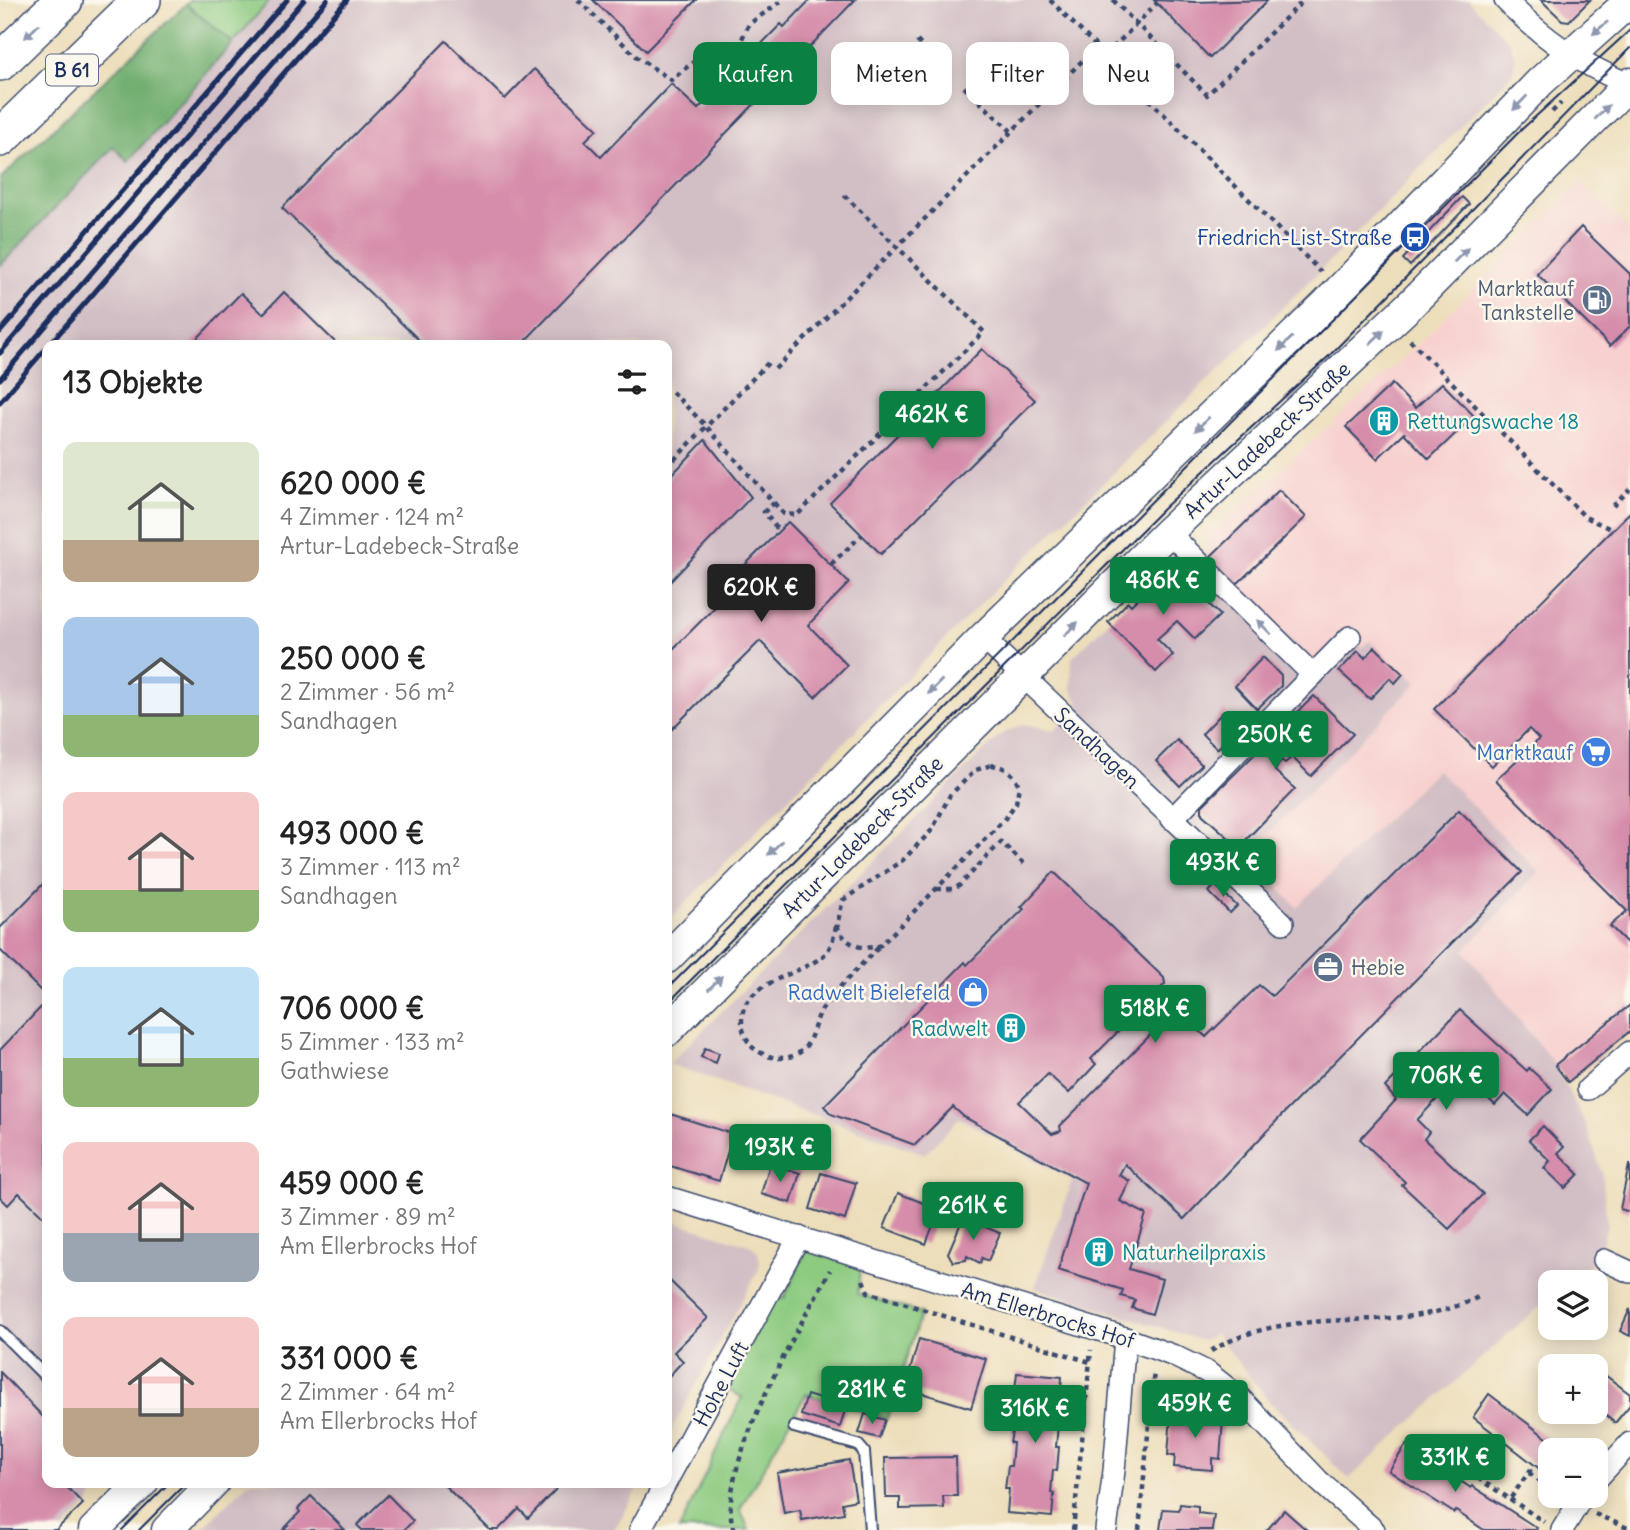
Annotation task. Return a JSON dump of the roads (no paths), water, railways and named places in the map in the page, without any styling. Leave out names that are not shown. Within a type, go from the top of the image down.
[{"type":"highway","name":"B 61","points":[[0,62],[64,0]]},
{"type":"highway","name":"B 61","points":[[0,138],[142,0]]},
{"type":"street","points":[[1505,0],[1538,32],[1569,55]]},
{"type":"street","points":[[672,953],[984,638],[1327,303],[1569,55],[1630,1]]},
{"type":"street","name":"Artur-Ladebeck-Straße","points":[[672,1026],[1168,532],[1412,303],[1629,84],[1569,55]]},
{"type":"street","points":[[1168,532],[1313,676]]},
{"type":"street","points":[[1172,819],[1350,637]]},
{"type":"street","name":"Sandhagen","points":[[984,638],[1283,923]]},
{"type":"street","points":[[1588,1089],[1630,1052]]},
{"type":"street","name":"Am Ellerbrocks Hof","points":[[672,1199],[1125,1338],[1198,1368],[1240,1398],[1319,1481],[1374,1530]]},
{"type":"street","name":"Hohe Luft","points":[[672,1471],[799,1237]]},
{"type":"street","points":[[1604,1260],[1630,1272]]},
{"type":"street","points":[[1106,1530],[1114,1471],[1125,1338]]},
{"type":"street","points":[[1608,1467],[1630,1443]]},
{"type":"street","points":[[94,1530],[137,1488]]},
{"type":"street","points":[[167,1530],[208,1488]]},
{"type":"street","name":"Hohe Luft","points":[[640,1530],[663,1488]]},
{"type":"street","points":[[1555,1527],[1573,1508]]},
{"type":"lane","points":[[0,1331],[42,1373]]},
{"type":"lane","points":[[794,1427],[858,1445],[864,1452],[870,1530]]},
{"type":"tram line","points":[[672,984],[1521,130],[1630,30]]},
{"type":"tram line","points":[[672,999],[1164,508],[1329,356],[1630,48]]},
{"type":"tram line","points":[[122,1530],[164,1488]]},
{"type":"tram line","points":[[139,1530],[181,1488]]},
{"type":"railway","points":[[0,332],[287,0]]},
{"type":"railway","points":[[0,353],[304,0]]},
{"type":"railway","points":[[0,379],[327,0]]},
{"type":"railway","points":[[53,340],[347,0]]},
{"type":"railway","points":[[0,402],[42,353]]},
{"type":"place","name":"Friedrich-List-Straße","points":[[1415,237]]},
{"type":"place","name":"Marktkauf Tankstelle","points":[[1597,300]]},
{"type":"place","name":"Rettungswache 18","points":[[1384,421]]},
{"type":"place","name":"Marktkauf","points":[[1596,752]]},
{"type":"place","name":"Hebie","points":[[1328,967]]},
{"type":"place","name":"Radwelt Bielefeld","points":[[973,992]]},
{"type":"place","name":"Radwelt","points":[[1011,1028]]},
{"type":"place","name":"Naturheilpraxis","points":[[1099,1252]]}]
